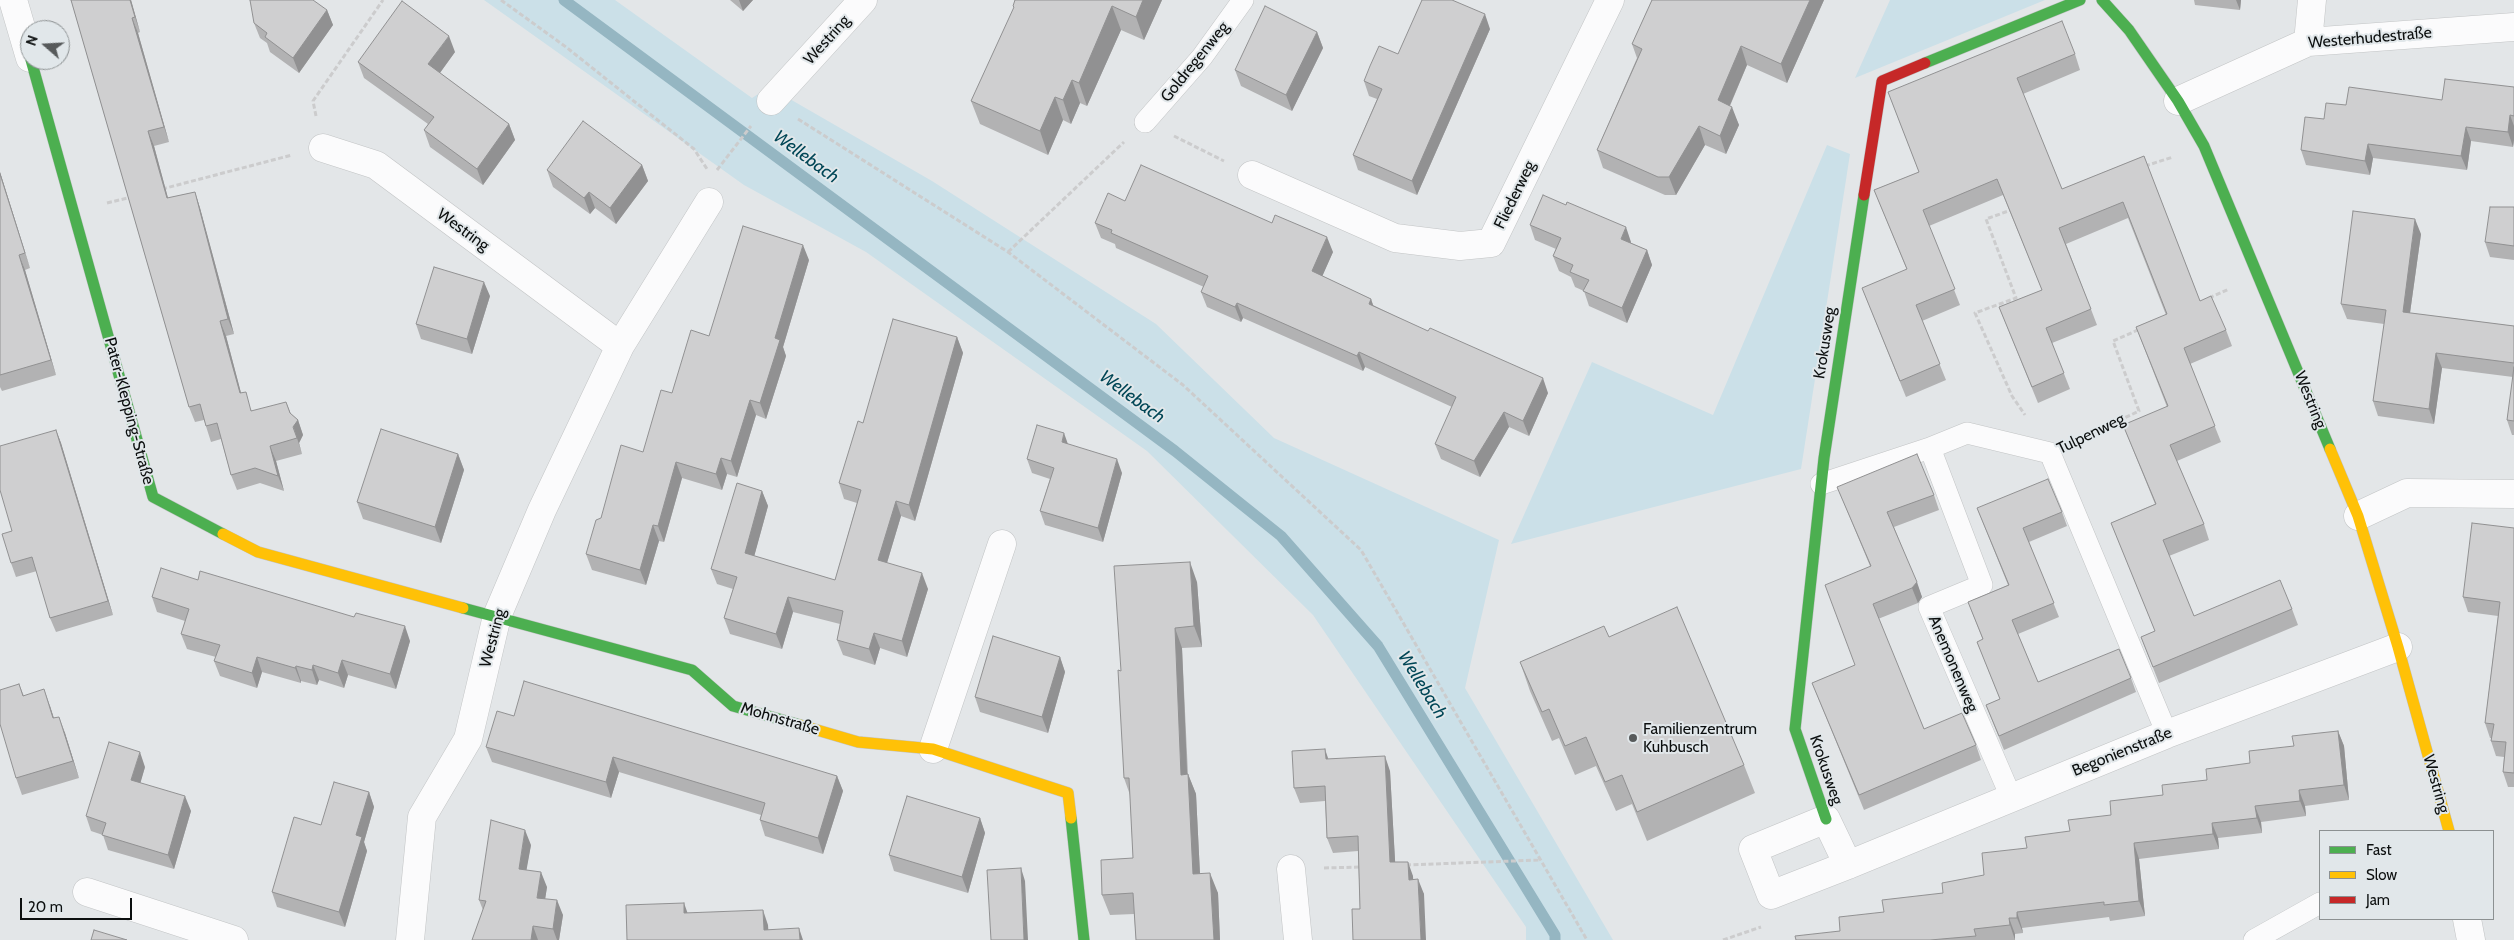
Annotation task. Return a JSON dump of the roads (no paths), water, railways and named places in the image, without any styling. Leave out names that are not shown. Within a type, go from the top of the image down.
[{"type":"street","name":"Pater-Klepping-Straße","points":[[13,0],[20,24]]},
{"type":"street","name":"Westring","points":[[771,102],[863,0]]},
{"type":"street","name":"Fliederweg","points":[[1252,175],[1395,238],[1460,246],[1491,243],[1610,0]]},
{"type":"street","name":"Krokusweg","points":[[1826,819],[1795,729],[1821,484],[1882,81],[2080,0]]},
{"type":"street","name":"Westring","points":[[2102,0],[2129,30],[2178,101],[2204,146],[2259,276],[2358,516],[2398,647],[2449,830]]},
{"type":"street","points":[[2308,42],[2312,0]]},
{"type":"street","name":"Westerhudestraße","points":[[2178,101],[2308,42],[2514,27]]},
{"type":"street","name":"Pater-Klepping-Straße","points":[[33,70],[153,498],[258,552],[497,616]]},
{"type":"street","name":"Westring","points":[[322,148],[376,166],[620,346]]},
{"type":"street","name":"Westring","points":[[410,940],[422,817],[468,739],[497,616],[542,510],[620,346],[709,202]]},
{"type":"street","points":[[2358,516],[2407,493],[2514,494]]},
{"type":"street","points":[[933,749],[1002,544]]},
{"type":"street","name":"Mohnstraße","points":[[497,616],[692,670],[733,706],[858,742],[933,749],[1068,793],[1084,940]]},
{"type":"street","name":"Begonienstraße","points":[[1826,819],[1753,849],[1771,895],[2167,734],[2398,647]]},
{"type":"street","points":[[1826,819],[1848,864]]},
{"type":"street","points":[[1291,869],[1298,940]]},
{"type":"street","points":[[87,892],[234,940]]},
{"type":"street","points":[[2467,920],[2471,940]]},
{"type":"lane","name":"Goldregenweg","points":[[1145,122],[1202,57],[1243,0]]},
{"type":"lane","name":"Tulpenweg","points":[[1930,448],[1966,434],[2050,453],[2167,734]]},
{"type":"lane","points":[[1821,484],[1930,448]]},
{"type":"lane","name":"Anemonenweg","points":[[1930,448],[1982,585],[1929,607],[2011,796]]},
{"type":"lane","points":[[2254,940],[2319,904]]},
{"type":"waterway","name":"Wellebach","points":[[564,0],[1175,451],[1281,536],[1378,646],[1555,935],[1555,940]]},
{"type":"place","name":"Familienzentrum Kuhbusch","points":[[1633,738]]}]
